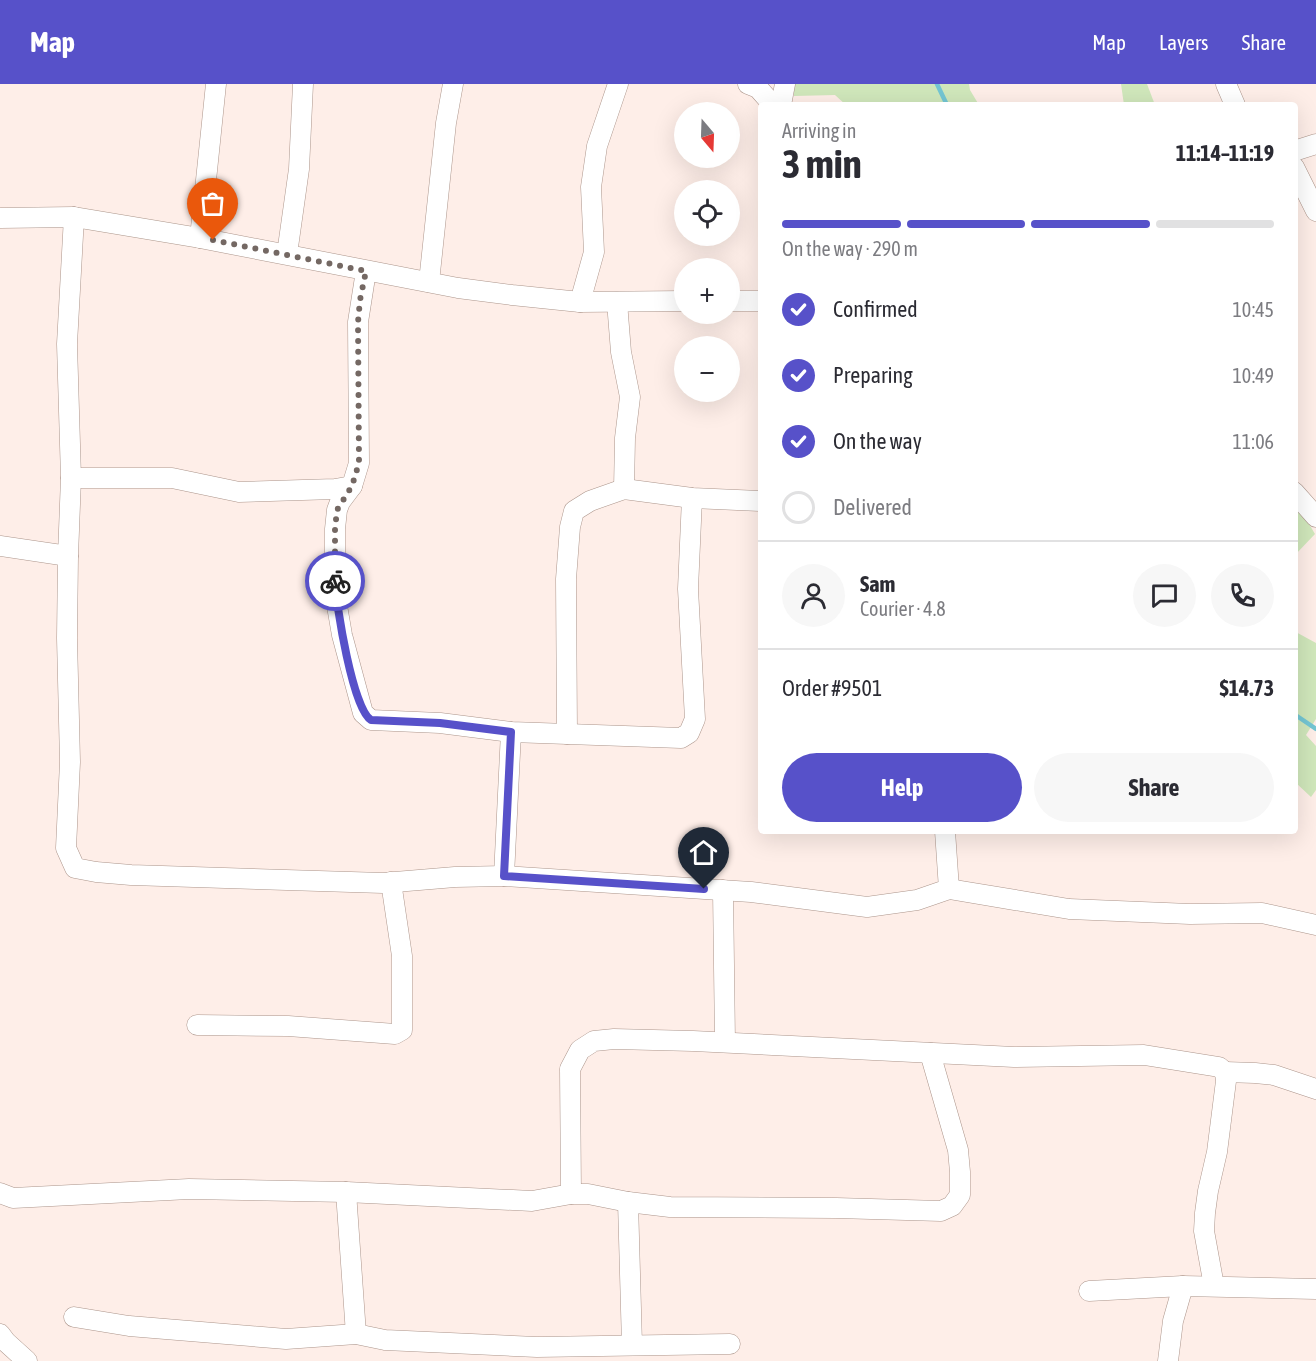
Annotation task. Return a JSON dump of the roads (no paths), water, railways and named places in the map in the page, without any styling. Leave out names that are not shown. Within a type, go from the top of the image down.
[{"type":"street","points":[[200,238],[216,84]]},
{"type":"street","points":[[287,254],[298,178],[303,84]]},
{"type":"street","points":[[429,282],[446,123],[453,84]]},
{"type":"street","points":[[580,302],[594,252],[591,187],[597,146],[618,84]]},
{"type":"street","points":[[748,84],[758,88],[770,102]]},
{"type":"street","points":[[782,102],[785,84]]},
{"type":"street","points":[[1226,84],[1234,102]]},
{"type":"street","points":[[1298,150],[1316,144]]},
{"type":"street","points":[[1298,175],[1316,211]]},
{"type":"street","points":[[74,217],[67,344],[70,478],[67,638],[70,762],[66,848],[75,868],[131,875],[391,882],[504,876],[751,892],[867,907],[917,900],[949,889],[1069,909],[1190,914],[1262,913],[1316,925]]},
{"type":"street","points":[[0,218],[74,217],[287,254],[366,271],[501,293],[580,302],[674,302]]},
{"type":"street","points":[[366,271],[358,322],[359,463],[352,486],[337,510],[335,529],[336,600],[342,635],[363,713],[371,720],[440,723],[511,732],[681,738],[689,733],[695,719],[688,589],[692,498]]},
{"type":"street","points":[[740,301],[758,302]]},
{"type":"street","points":[[617,302],[621,352],[630,397],[625,438],[624,489]]},
{"type":"street","points":[[70,478],[172,478],[239,492],[335,489],[352,486]]},
{"type":"street","points":[[567,734],[566,579],[572,515],[581,504],[624,489],[692,498],[758,501]]},
{"type":"street","points":[[1298,497],[1316,517]]},
{"type":"street","points":[[0,546],[68,556]]},
{"type":"street","points":[[504,876],[511,732]]},
{"type":"street","points":[[945,834],[949,889]]},
{"type":"street","points":[[197,1025],[288,1026],[395,1034],[402,1030],[402,956],[391,882]]},
{"type":"street","points":[[723,890],[725,1042]]},
{"type":"street","points":[[571,1194],[570,1069],[580,1050],[594,1041],[614,1039],[725,1042],[1014,1057],[1144,1055],[1219,1066],[1225,1072],[1226,1081],[1217,1152],[1208,1191],[1204,1231],[1214,1286]]},
{"type":"street","points":[[0,1193],[13,1198],[189,1189],[346,1192],[532,1201],[571,1194],[588,1194],[670,1207],[941,1211],[952,1206],[960,1195],[958,1150],[930,1053]]},
{"type":"street","points":[[1225,1072],[1274,1076],[1316,1089]]},
{"type":"street","points":[[346,1192],[356,1334]]},
{"type":"street","points":[[628,1202],[632,1345]]},
{"type":"street","points":[[1168,1361],[1173,1321],[1183,1286]]},
{"type":"street","points":[[1089,1291],[1183,1286],[1316,1289]]},
{"type":"street","points":[[74,1317],[129,1326],[286,1339],[356,1334],[385,1340],[537,1347],[730,1344]]},
{"type":"street","points":[[0,1334],[27,1361]]},
{"type":"waterway","points":[[937,84],[946,102]]},
{"type":"waterway","points":[[1298,717],[1316,729]]}]
